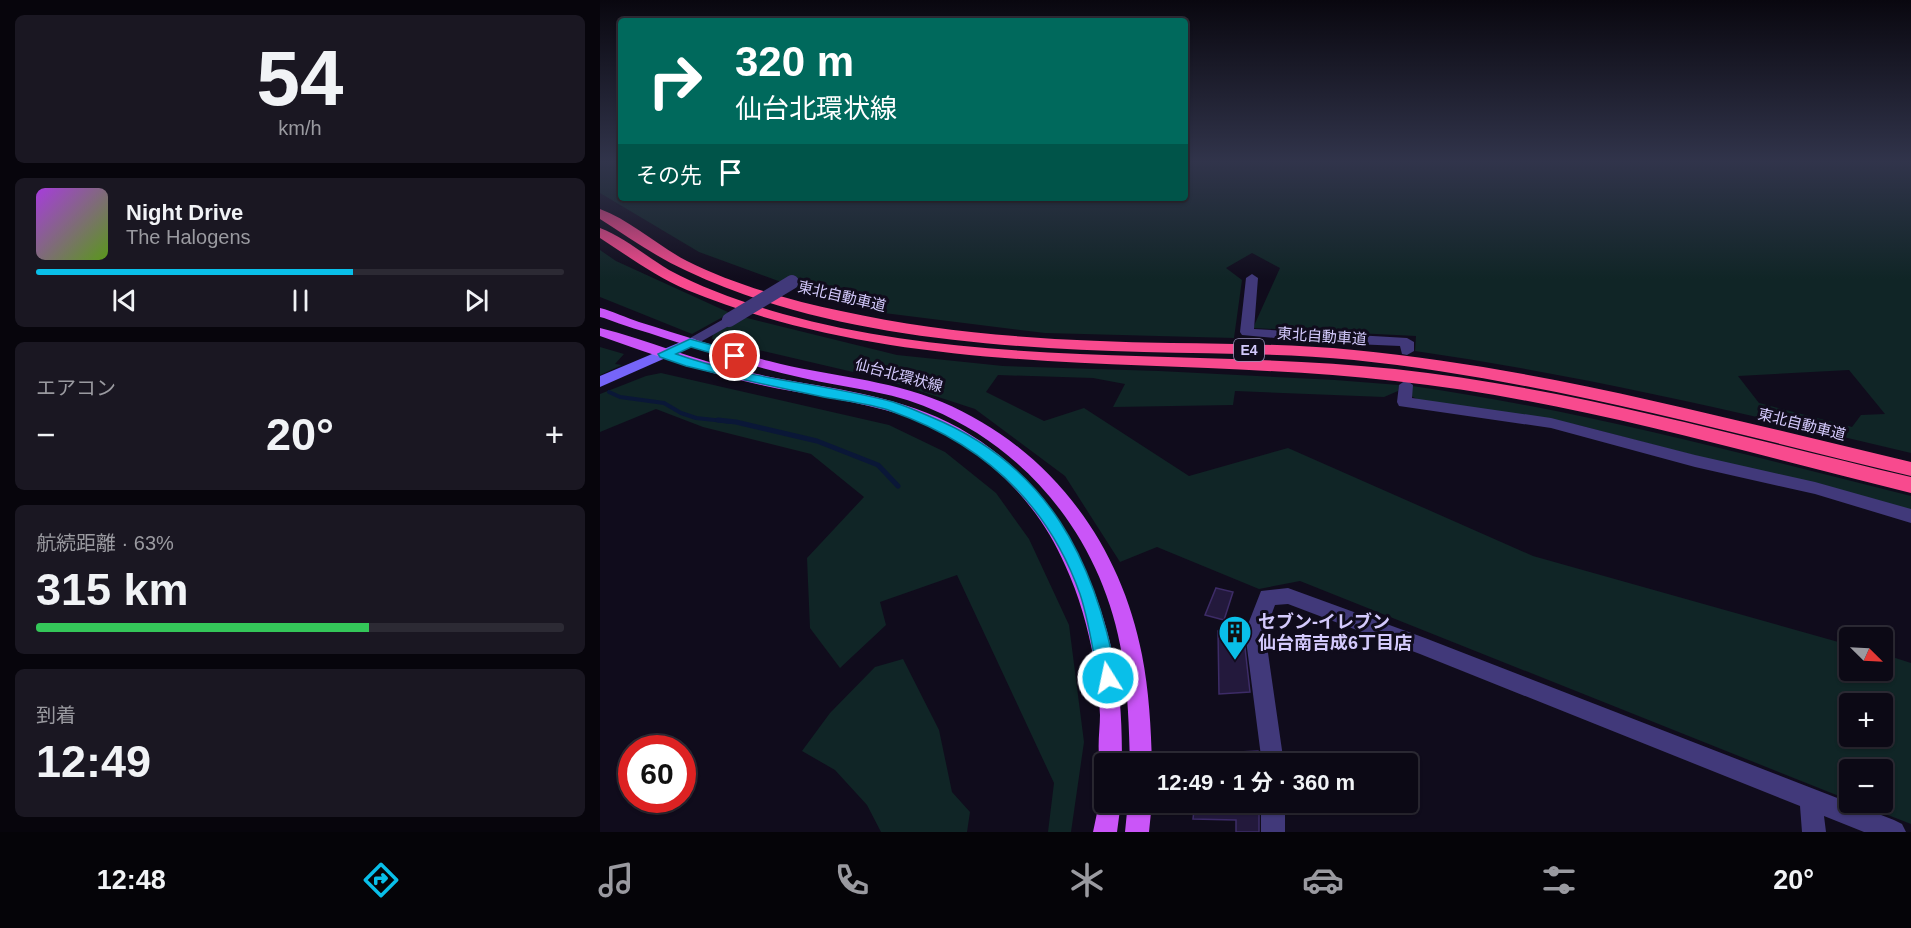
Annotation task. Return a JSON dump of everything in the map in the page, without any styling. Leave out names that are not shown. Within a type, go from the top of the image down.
[{"type":"highway","name":"東北自動車道","points":[[600,213],[681,263],[728,283],[820,311],[909,330],[958,337],[1031,342],[1353,355],[1460,368],[1627,400],[1911,469]]},
{"type":"highway","name":"E4","points":[[600,232],[661,270],[720,297],[812,325],[870,337],[989,353],[1081,359],[1300,367],[1449,381],[1627,416],[1911,485]]},
{"type":"main road","name":"仙台北環状線","points":[[604,314],[779,368],[885,390],[936,405],[979,426],[1033,467],[1052,487],[1083,528],[1116,593],[1128,632],[1136,675],[1141,753]]},
{"type":"main road","points":[[600,332],[686,362],[892,406],[956,433],[983,450],[1009,472],[1053,522],[1088,594],[1100,632],[1108,678],[1113,734],[1112,753]]},
{"type":"main road","points":[[1105,832],[1108,813]]},
{"type":"main road","points":[[1137,832],[1139,813]]},
{"type":"street","points":[[1252,278],[1247,332],[1407,342],[1407,351]]},
{"type":"street","points":[[600,382],[690,342],[792,282]]},
{"type":"street","points":[[1406,385],[1404,402],[1551,423],[1695,461],[1815,488],[1911,516]]},
{"type":"street","points":[[1272,753],[1255,632],[1268,597],[1288,596],[1425,647],[1894,832]]},
{"type":"street","points":[[1811,800],[1814,832]]},
{"type":"street","points":[[1273,813],[1273,832]]},
{"type":"green space","points":[[613,201],[1911,201],[1911,453],[1602,384],[1415,351],[1416,336],[1253,328],[1280,268],[1252,253],[1226,268],[1242,280],[1234,338],[1045,333],[884,313],[803,290],[699,252]],"holes":[[[1849,370],[1885,414],[1861,415],[1852,427],[1759,403],[1738,376]]]},
{"type":"green space","points":[[600,250],[616,261],[730,313],[692,334],[600,297]]},
{"type":"green space","points":[[743,317],[897,355],[1003,366],[1159,371],[1399,385],[1398,391],[1384,397],[1235,391],[1233,405],[1113,407],[1125,384],[1093,378],[998,375],[986,392],[1044,421],[1084,408],[1189,476],[1288,448],[1533,556],[1839,642],[1839,681],[1893,681],[1893,657],[1911,663],[1911,824],[1883,813],[1893,813],[1893,759],[1839,759],[1839,796],[1300,581],[1259,589],[1157,547],[1120,562],[1065,476],[975,409],[883,379],[712,339],[713,334]]},
{"type":"green space","points":[[600,347],[624,354],[615,364],[622,365],[600,375]]},
{"type":"green space","points":[[661,373],[889,425],[945,452],[996,493],[1029,539],[1069,625],[1084,742],[1071,832],[1048,832],[1054,783],[957,575],[880,602],[886,625],[840,668],[810,628],[807,558],[864,497],[811,454],[703,427],[656,409],[600,432],[600,394],[646,376]]},
{"type":"green space","points":[[1412,386],[1601,421],[1911,496],[1911,512],[1578,425],[1421,401],[1411,396]]},
{"type":"green space","points":[[903,659],[939,730],[952,792],[970,812],[967,832],[881,832],[867,805],[835,770],[802,751],[830,713],[875,667]]},
{"type":"building","points":[[1216,588],[1233,592],[1224,620],[1205,615]]},
{"type":"building","name":"セブン-イレブン 仙台南吉成6丁目店","points":[[1243,630],[1250,692],[1219,694],[1218,631]]},
{"type":"building","points":[[1258,751],[1258,753],[1239,753]]},
{"type":"building","points":[[1194,813],[1259,813],[1259,832],[1236,832],[1236,820],[1193,819]]},
{"type":"waterway","points":[[609,392],[620,397],[664,403],[681,413],[696,418],[733,422]]},
{"type":"waterway","points":[[718,420],[817,441],[878,465],[898,486]]},
{"type":"place","name":"セブン-イレブン 仙台南吉成6丁目店","points":[[1235,661]]},
{"type":"route","points":[[735,356],[690,342],[665,354],[686,362],[759,379],[892,406],[956,433],[983,450],[1009,472],[1053,522],[1071,555],[1088,594],[1100,632],[1108,678]]}]
